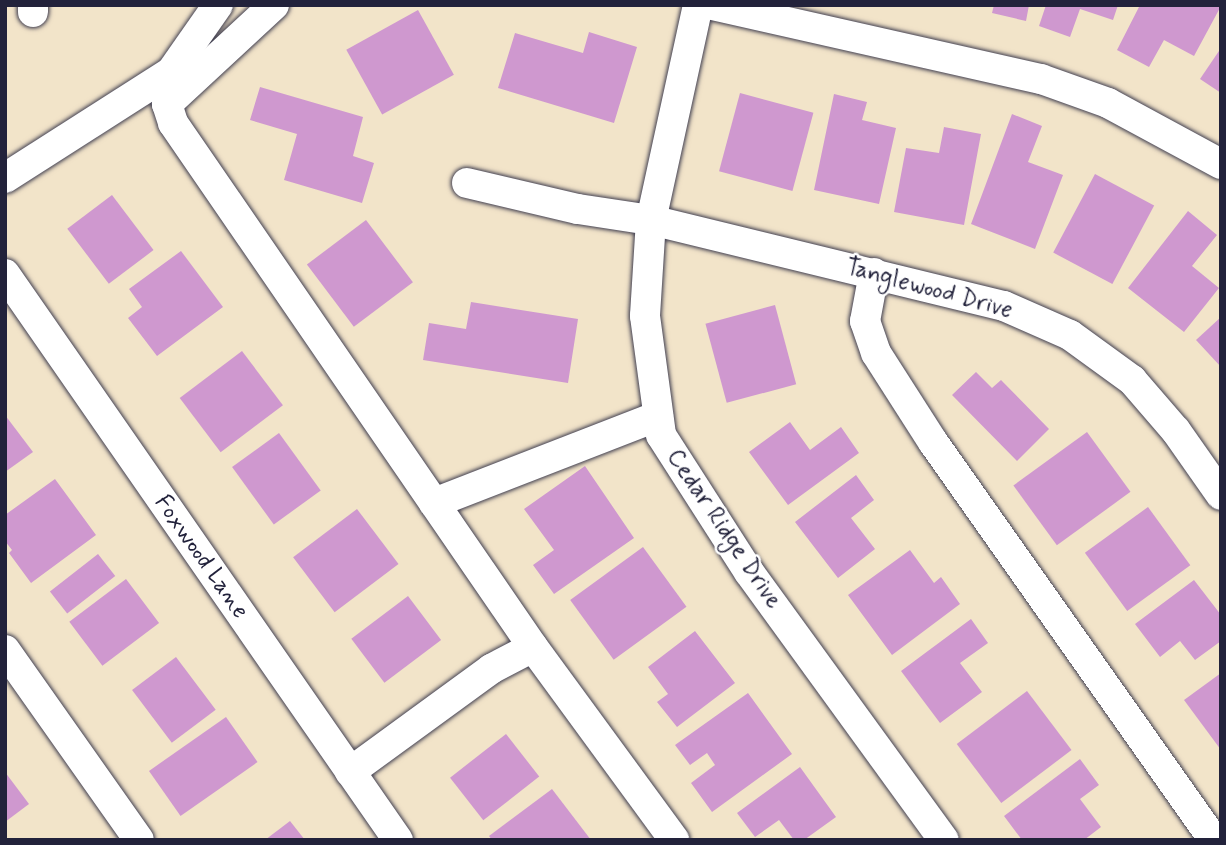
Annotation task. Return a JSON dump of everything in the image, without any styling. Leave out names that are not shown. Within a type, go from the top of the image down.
[{"type":"street","points":[[5,178],[171,72],[218,5]]},
{"type":"street","points":[[274,5],[167,104],[173,123],[533,647],[674,840]]},
{"type":"street","name":"Cedar Ridge Drive","points":[[698,5],[651,220],[645,316],[661,435],[704,506],[944,840]]},
{"type":"street","points":[[712,5],[1041,79],[1120,109],[1221,164]]},
{"type":"street","name":"Tanglewood Drive","points":[[467,183],[579,209],[651,220],[1004,306],[1070,335],[1132,380],[1176,431],[1221,495]]},
{"type":"street","points":[[874,273],[865,321],[876,353],[933,442],[1214,840]]},
{"type":"street","name":"Foxwood Lane","points":[[5,274],[398,840]]},
{"type":"street","points":[[434,503],[658,416]]},
{"type":"street","points":[[350,772],[491,668],[533,647]]},
{"type":"street","points":[[5,650],[139,840]]},
{"type":"building","points":[[994,5],[1029,5],[1026,21],[992,13]]},
{"type":"building","points":[[1046,5],[1118,5],[1113,20],[1080,9],[1070,37],[1039,26]]},
{"type":"building","points":[[1140,5],[1221,6],[1194,56],[1164,40],[1149,67],[1117,50]]},
{"type":"building","points":[[418,10],[454,75],[382,114],[346,50]]},
{"type":"building","points":[[589,32],[637,47],[614,123],[498,88],[515,33],[583,53]]},
{"type":"building","points":[[1221,48],[1221,93],[1200,79]]},
{"type":"building","points":[[260,87],[363,117],[353,156],[374,163],[362,203],[284,180],[297,134],[250,120]]},
{"type":"building","points":[[740,93],[813,113],[792,191],[719,171]]},
{"type":"building","points":[[834,94],[867,102],[862,120],[896,128],[879,204],[814,190]]},
{"type":"building","points":[[1012,114],[1042,126],[1028,162],[1063,175],[1035,249],[971,224]]},
{"type":"building","points":[[944,127],[981,134],[964,225],[894,212],[906,148],[939,153]]},
{"type":"building","points":[[1095,174],[1154,205],[1112,284],[1053,253]]},
{"type":"building","points":[[112,195],[154,250],[109,284],[67,229]]},
{"type":"building","points":[[1188,211],[1217,235],[1192,266],[1219,288],[1184,332],[1128,288]]},
{"type":"building","points":[[366,220],[413,282],[354,327],[307,265]]},
{"type":"building","points":[[181,251],[223,307],[157,356],[128,318],[142,307],[129,289]]},
{"type":"building","points":[[471,302],[578,319],[568,383],[423,360],[429,323],[466,329]]},
{"type":"building","points":[[775,305],[796,384],[727,403],[705,324]]},
{"type":"building","points":[[1221,317],[1221,367],[1196,340]]},
{"type":"building","points":[[242,351],[283,405],[221,452],[180,398]]},
{"type":"building","points":[[976,372],[992,388],[1001,380],[1049,429],[1017,461],[952,395]]},
{"type":"building","points":[[5,415],[33,452],[5,472]]},
{"type":"building","points":[[790,422],[810,450],[841,427],[859,453],[788,505],[749,452]]},
{"type":"building","points":[[1087,432],[1130,492],[1057,545],[1013,485]]},
{"type":"building","points":[[279,433],[321,490],[274,525],[232,467]]},
{"type":"building","points":[[585,466],[634,538],[554,594],[533,565],[554,550],[524,509]]},
{"type":"building","points":[[856,475],[874,500],[851,518],[875,549],[838,578],[795,522]]},
{"type":"building","points":[[55,479],[96,535],[31,583],[9,553],[12,550],[5,541],[5,515]]},
{"type":"building","points":[[1148,507],[1190,565],[1127,611],[1085,553]]},
{"type":"building","points":[[357,509],[399,564],[335,612],[293,557]]},
{"type":"building","points":[[643,547],[686,607],[614,660],[570,600]]},
{"type":"building","points":[[910,550],[934,583],[941,577],[960,604],[892,655],[848,595]]},
{"type":"building","points":[[98,554],[115,576],[67,614],[50,592]]},
{"type":"building","points":[[126,579],[159,623],[102,666],[69,622]]},
{"type":"building","points":[[1194,580],[1221,615],[1221,641],[1195,660],[1180,641],[1160,657],[1135,624]]},
{"type":"building","points":[[408,596],[441,640],[384,683],[351,639]]},
{"type":"building","points":[[971,619],[988,643],[960,663],[982,692],[940,723],[901,671]]},
{"type":"building","points":[[695,631],[735,683],[677,727],[657,702],[668,694],[648,667]]},
{"type":"building","points":[[176,657],[216,710],[172,743],[132,690]]},
{"type":"building","points":[[1221,673],[1221,750],[1184,700]]},
{"type":"building","points":[[1027,691],[1072,750],[1001,803],[957,744]]},
{"type":"building","points":[[748,693],[792,754],[712,812],[691,783],[715,765],[707,753],[690,765],[675,745]]},
{"type":"building","points":[[226,717],[258,762],[181,816],[149,771]]},
{"type":"building","points":[[506,734],[539,777],[483,820],[450,778]]},
{"type":"building","points":[[1080,759],[1099,785],[1080,799],[1101,827],[1084,840],[1022,840],[1004,816]]},
{"type":"building","points":[[800,767],[836,817],[804,840],[794,840],[779,820],[755,837],[737,813]]},
{"type":"building","points":[[5,772],[29,804],[5,822]]},
{"type":"building","points":[[552,789],[591,840],[492,840],[489,836]]},
{"type":"building","points":[[290,821],[305,840],[265,840]]}]
